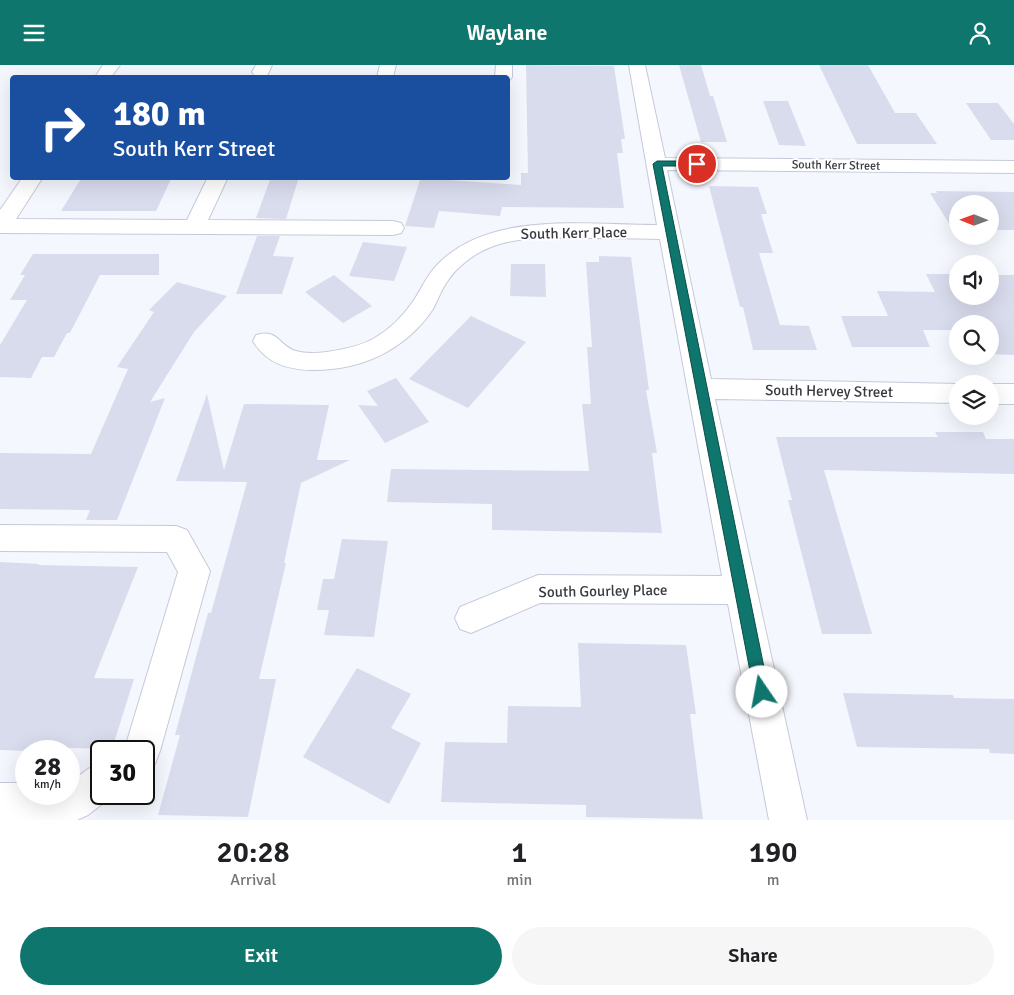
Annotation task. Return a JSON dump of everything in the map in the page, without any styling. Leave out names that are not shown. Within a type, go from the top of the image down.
[{"type":"street","points":[[637,65],[740,590],[788,820]]},
{"type":"street","name":"South Kerr Street","points":[[657,164],[1014,167]]},
{"type":"street","points":[[0,225],[31,180]]},
{"type":"street","points":[[195,226],[217,180]]},
{"type":"street","points":[[0,225],[393,228]]},
{"type":"street","name":"South Kerr Place","points":[[265,341],[290,361],[331,361],[354,356],[382,345],[404,329],[423,305],[438,277],[455,259],[480,243],[506,235],[538,231],[670,231]]},
{"type":"street","name":"South Hervey Street","points":[[700,389],[949,393]]},
{"type":"street","points":[[999,394],[1014,394]]},
{"type":"street","points":[[0,538],[176,539],[194,571],[145,740]]},
{"type":"street","name":"South Gourley Place","points":[[471,618],[538,589],[740,590]]},
{"type":"street","points":[[0,802],[75,802],[90,790]]},
{"type":"building","points":[[526,65],[614,66],[625,139],[621,139],[623,153],[617,153],[624,208],[502,207],[500,216],[439,211],[434,228],[405,226],[420,180],[521,185],[521,173],[528,173]]},
{"type":"building","points":[[679,65],[701,65],[727,142],[701,142]]},
{"type":"building","points":[[819,65],[868,65],[895,113],[916,113],[937,144],[857,144]]},
{"type":"building","points":[[763,101],[788,101],[806,146],[779,145]]},
{"type":"building","points":[[966,103],[998,103],[1014,124],[1014,140],[991,140]]},
{"type":"building","points":[[80,180],[171,180],[156,211],[61,211]]},
{"type":"building","points":[[270,180],[298,180],[286,219],[256,218]]},
{"type":"building","points":[[709,186],[758,187],[767,214],[761,214],[773,253],[759,253],[780,325],[809,326],[817,350],[753,350]]},
{"type":"building","points":[[936,191],[1014,192],[1014,230],[999,230],[999,195],[949,195],[949,224],[930,193],[937,193]]},
{"type":"building","points":[[257,236],[280,236],[273,256],[294,257],[282,294],[236,294]]},
{"type":"building","points":[[363,242],[407,247],[394,281],[349,276]]},
{"type":"building","points":[[33,254],[159,254],[159,275],[100,275],[70,333],[67,333],[54,357],[42,357],[31,378],[0,377],[0,345],[27,300],[10,300],[25,275],[20,275]]},
{"type":"building","points":[[599,256],[631,257],[649,390],[646,390],[657,453],[652,453],[662,533],[492,530],[492,504],[387,502],[391,469],[589,471],[582,404],[591,404],[587,347],[592,347],[586,262],[599,262]]},
{"type":"building","points":[[511,264],[545,264],[546,297],[510,296]]},
{"type":"building","points":[[926,274],[949,274],[949,305],[999,305],[999,275],[1014,275],[1014,355],[999,354],[999,315],[949,315],[949,330],[923,330],[930,347],[852,347],[841,316],[888,316],[877,291],[935,292]]},
{"type":"building","points":[[334,275],[372,306],[343,323],[305,292]]},
{"type":"building","points":[[177,282],[227,296],[194,332],[150,402],[165,398],[117,520],[86,520],[90,510],[0,509],[0,453],[91,454],[128,369],[117,367],[154,312],[149,310]]},
{"type":"building","points":[[471,316],[526,342],[468,408],[409,379]]},
{"type":"building","points":[[396,378],[429,422],[385,443],[358,405],[378,406],[367,391]]},
{"type":"building","points":[[207,394],[224,470],[244,404],[329,405],[317,460],[350,460],[301,483],[284,563],[286,563],[259,679],[276,679],[248,817],[158,815],[180,735],[175,735],[208,613],[211,613],[247,482],[176,481]]},
{"type":"building","points":[[935,432],[983,432],[986,439],[1014,439],[1014,474],[824,470],[872,634],[822,634],[788,500],[792,500],[776,437],[938,437]]},
{"type":"building","points":[[342,539],[388,541],[374,637],[324,635],[329,610],[317,610],[323,579],[334,579]]},
{"type":"building","points":[[0,562],[38,565],[138,567],[94,678],[134,679],[115,740],[90,740],[90,748],[80,748],[80,740],[15,740],[15,751],[0,750]]},
{"type":"building","points":[[578,643],[686,645],[696,714],[690,714],[703,819],[586,817],[586,805],[441,802],[445,742],[507,743],[508,706],[581,707]]},
{"type":"building","points":[[357,668],[411,694],[391,728],[421,743],[389,804],[303,757]]},
{"type":"building","points":[[843,693],[953,695],[954,698],[1014,699],[1014,754],[990,753],[989,749],[857,747]]},
{"type":"route","points":[[697,164],[657,164],[700,389],[762,692]]}]
